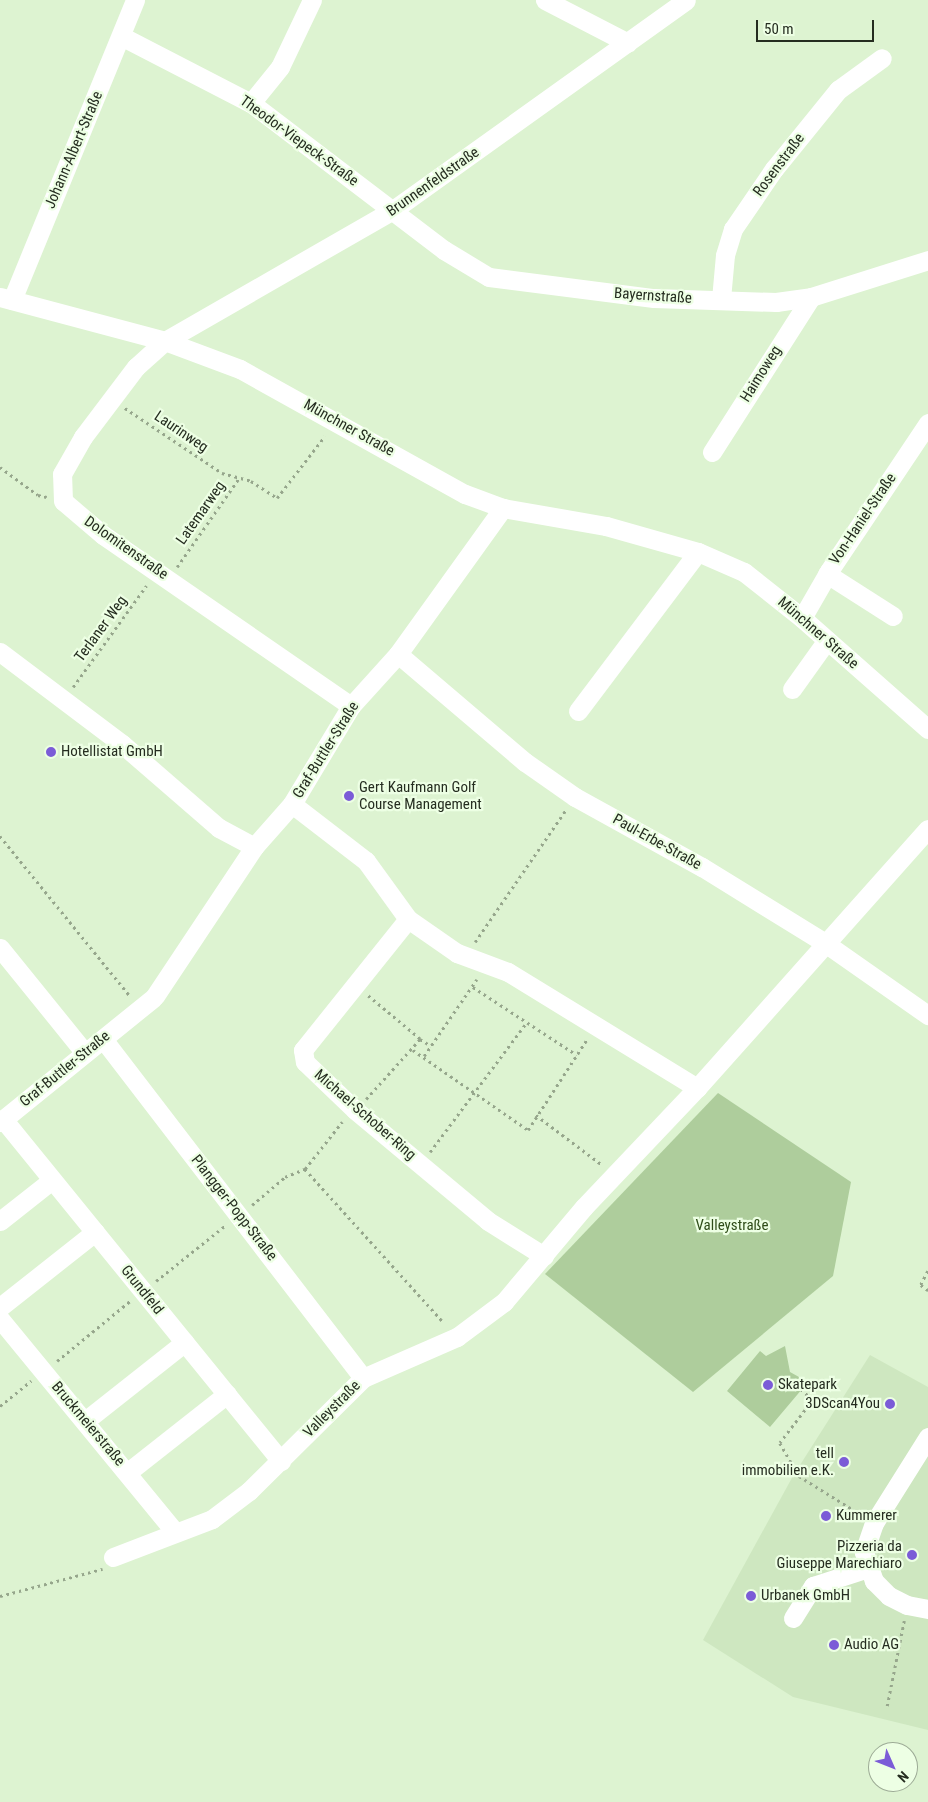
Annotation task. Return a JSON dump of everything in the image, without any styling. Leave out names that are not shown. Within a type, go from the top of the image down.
[{"type":"street","name":"Johann-Albert-Straße","points":[[6,299],[136,0]]},
{"type":"street","points":[[251,103],[280,67],[312,0]]},
{"type":"street","points":[[545,0],[628,43]]},
{"type":"street","name":"Brunnenfeldstraße","points":[[165,341],[394,210],[686,0]]},
{"type":"street","name":"Theodor-Viepeck-Straße","points":[[121,36],[251,103],[394,210]]},
{"type":"street","name":"Rosenstraße","points":[[722,299],[725,255],[732,229],[774,169],[838,90],[882,58]]},
{"type":"street","name":"Bayernstraße","points":[[394,210],[444,250],[489,276],[654,298],[776,302],[811,297],[928,260]]},
{"type":"street","name":"Haimoweg","points":[[712,452],[811,297]]},
{"type":"street","name":"Münchner Straße","points":[[6,299],[165,341],[240,368],[465,494],[503,508],[606,526],[698,552],[744,572],[802,618],[928,729]]},
{"type":"street","points":[[63,501],[62,474],[83,437],[136,367],[165,341]]},
{"type":"street","name":"Von-Haniel-Straße","points":[[802,618],[827,574],[928,422]]},
{"type":"street","name":"Dolomitenstraße","points":[[63,501],[102,535],[163,575],[351,706]]},
{"type":"street","name":"Graf-Buttler-Straße","points":[[2,1121],[149,1001],[254,847],[292,804],[351,706],[398,654],[503,508]]},
{"type":"street","points":[[578,711],[698,552]]},
{"type":"street","points":[[827,574],[893,616]]},
{"type":"street","points":[[792,688],[827,640]]},
{"type":"street","points":[[0,652],[122,744],[219,828],[254,847]]},
{"type":"street","name":"Paul-Erbe-Straße","points":[[398,654],[524,762],[575,797],[702,867],[826,943],[928,1015]]},
{"type":"street","points":[[292,804],[366,861],[408,919],[457,953],[508,972],[696,1088]]},
{"type":"street","name":"Valleystraße","points":[[113,1557],[174,1531],[212,1519],[281,1461],[363,1378],[457,1337],[504,1302],[614,1174],[696,1088],[928,829]]},
{"type":"street","name":"Michael-Schober-Ring","points":[[408,919],[303,1050],[305,1062],[355,1110],[488,1221],[544,1256]]},
{"type":"street","points":[[0,948],[85,1053]]},
{"type":"street","name":"Plangger-Popp-Straße","points":[[103,1039],[363,1378]]},
{"type":"street","name":"Grundfeld","points":[[2,1121],[281,1461]]},
{"type":"street","points":[[0,1221],[52,1180]]},
{"type":"street","points":[[0,1307],[95,1232]]},
{"type":"street","name":"Bruckmeierstraße","points":[[0,1319],[128,1472],[174,1531]]},
{"type":"street","points":[[85,1421],[185,1342]]},
{"type":"street","points":[[128,1472],[227,1394]]},
{"type":"street","points":[[928,1437],[874,1523],[864,1552],[868,1568],[889,1596],[907,1605],[928,1609]]},
{"type":"street","points":[[793,1618],[813,1586],[868,1568]]},
{"type":"path","name":"Laurinweg","points":[[112,399],[222,473],[239,478]]},
{"type":"path","name":"Latemarweg","points":[[163,575],[239,478],[251,480],[278,498],[334,419]]},
{"type":"path","points":[[0,468],[38,495],[63,501]]},
{"type":"path","name":"Terlaner Weg","points":[[63,700],[163,575]]},
{"type":"path","points":[[466,955],[575,797]]},
{"type":"path","points":[[0,836],[149,1001]]},
{"type":"path","points":[[424,1056],[486,965]]},
{"type":"path","points":[[354,984],[430,1046]]},
{"type":"path","points":[[473,986],[526,1023],[577,1055]]},
{"type":"path","points":[[421,1164],[526,1023]]},
{"type":"path","points":[[412,1050],[424,1056],[528,1130],[595,1027]]},
{"type":"path","points":[[285,1177],[305,1168],[420,1039]]},
{"type":"path","points":[[536,1115],[614,1174]]},
{"type":"path","points":[[305,1168],[358,1232],[457,1337]]},
{"type":"path","points":[[928,1271],[921,1285],[928,1290]]},
{"type":"path","points":[[801,1389],[813,1400],[780,1443],[798,1476],[874,1523]]},
{"type":"path","points":[[0,1596],[100,1571],[113,1557]]},
{"type":"path","points":[[887,1706],[907,1605]]},
{"type":"shaded area","points":[[870,1355],[928,1387],[928,1730],[793,1697],[703,1640],[793,1476]]},
{"type":"green space","name":"Valleystraße","points":[[718,1093],[851,1182],[833,1276],[693,1392],[545,1274]]},
{"type":"green space","name":"Skatepark","points":[[785,1346],[790,1372],[808,1382],[770,1427],[727,1391],[760,1351],[766,1356]]},
{"type":"place","name":"Hotellistat GmbH","points":[[51,752]]},
{"type":"place","name":"Gert Kaufmann Golf Course Management","points":[[349,796]]},
{"type":"place","name":"Skatepark","points":[[768,1385]]},
{"type":"place","name":"3DScan4You","points":[[890,1404]]},
{"type":"place","name":"tell immobilien e.K.","points":[[844,1462]]},
{"type":"place","name":"Kummerer","points":[[826,1516]]},
{"type":"place","name":"Pizzeria da Giuseppe Marechiaro","points":[[912,1555]]},
{"type":"place","name":"Urbanek GmbH","points":[[751,1596]]},
{"type":"place","name":"Audio AG","points":[[834,1645]]}]
